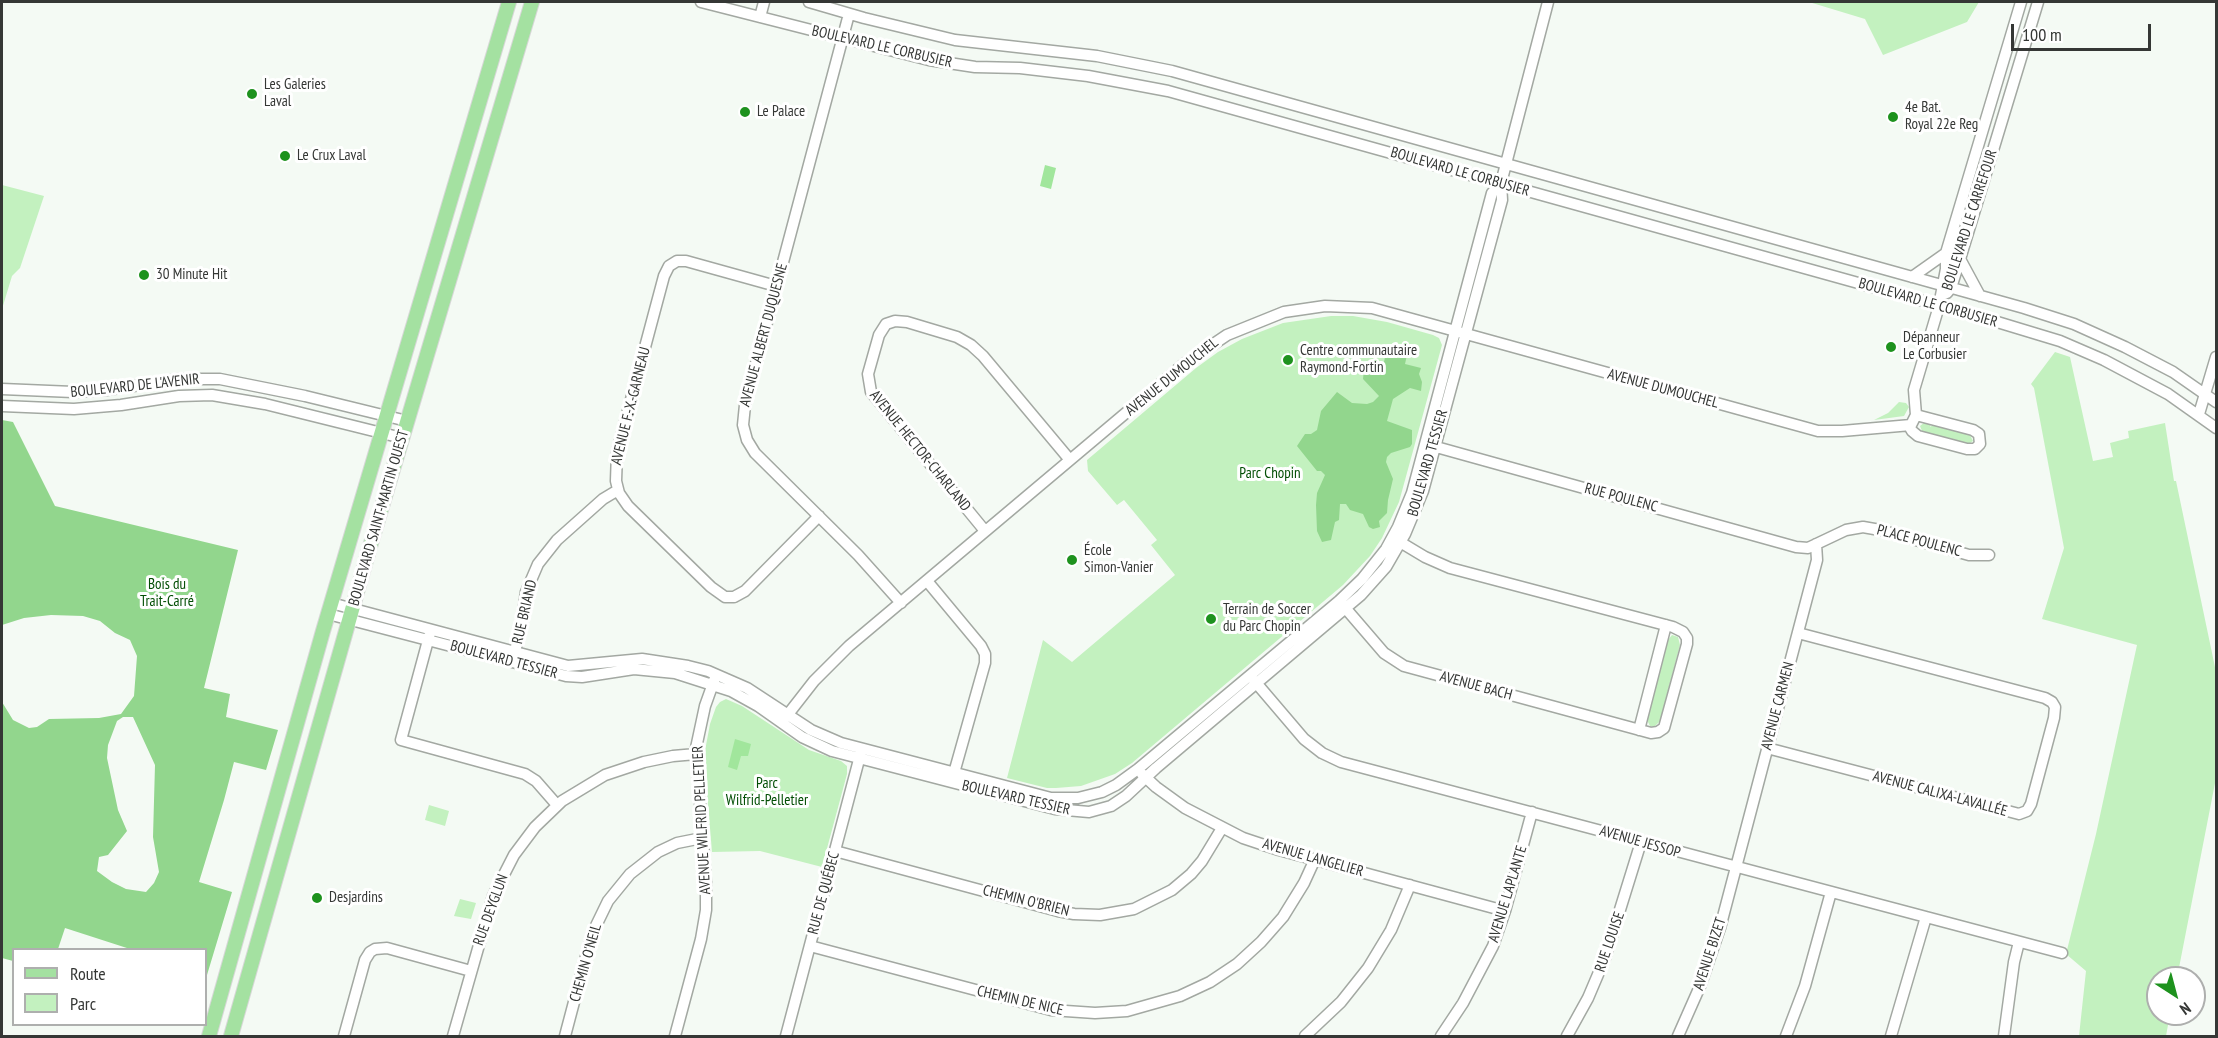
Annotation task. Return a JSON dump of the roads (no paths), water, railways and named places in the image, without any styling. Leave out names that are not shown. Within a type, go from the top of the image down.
[{"type":"main road","name":"BOULEVARD SAINT-MARTIN OUEST","points":[[209,1036],[330,609],[509,2]]},
{"type":"main road","name":"BOULEVARD SAINT-MARTIN OUEST","points":[[231,1036],[402,438],[532,2]]},
{"type":"street","name":"BOULEVARD LE CORBUSIER","points":[[701,2],[842,39],[955,65],[1072,74],[1168,91],[1939,306],[2041,335],[2094,355],[2151,384],[2217,428]]},
{"type":"street","points":[[760,17],[764,2]]},
{"type":"street","name":"BOULEVARD LE CORBUSIER","points":[[808,2],[955,40],[1097,56],[1149,66],[1507,163],[1980,296],[2061,319],[2098,334],[2153,362],[2217,402]]},
{"type":"street","name":"BOULEVARD TESSIER","points":[[330,609],[513,657],[573,666],[624,660],[661,661],[688,666],[715,679],[750,701],[861,753],[1039,806],[1077,812],[1100,810],[1117,803],[1142,773],[1342,605],[1374,581],[1396,540],[1430,445],[1460,333],[1492,193],[1501,183],[1507,163],[1548,2]]},
{"type":"street","name":"BOULEVARD LE CARREFOUR","points":[[1946,287],[1946,253],[2021,2]]},
{"type":"street","name":"BOULEVARD LE CARREFOUR","points":[[1939,306],[1960,259],[2038,2]]},
{"type":"street","name":"AVENUE ALBERT DUQUESNE","points":[[849,14],[745,405],[744,430],[755,453],[867,564],[901,603]]},
{"type":"street","points":[[1912,277],[1946,253]]},
{"type":"street","points":[[1960,259],[1980,296]]},
{"type":"street","name":"AVENUE F.-X.-GARNEAU","points":[[618,490],[615,474],[617,452],[667,268],[674,262],[686,261],[776,286]]},
{"type":"street","name":"AVENUE DUMOUCHEL","points":[[785,718],[807,689],[834,661],[1208,346],[1239,328],[1277,314],[1309,307],[1355,306],[1384,311],[1810,429],[1834,432],[1909,426]]},
{"type":"street","points":[[1916,415],[1973,430],[1979,434],[1980,444],[1975,449],[1967,449],[1918,436],[1909,426],[1916,415],[1914,390],[1939,306]]},
{"type":"street","name":"AVENUE HECTOR-CHARLAND","points":[[986,531],[871,392],[868,374],[879,335],[884,326],[895,321],[907,322],[957,337],[971,345],[983,356],[1070,460]]},
{"type":"street","points":[[2199,414],[2217,357]]},
{"type":"street","name":"BOULEVARD DE L'AVENIR","points":[[2,389],[33,392],[80,392],[180,379],[213,379],[266,387],[407,422]]},
{"type":"street","name":"BOULEVARD DE L'AVENIR","points":[[2,406],[50,410],[82,409],[179,396],[212,396],[259,403],[402,438]]},
{"type":"street","name":"RUE POULENC","points":[[1430,445],[1796,547],[1808,548],[1816,544]]},
{"type":"street","points":[[618,490],[628,506],[711,587],[722,595],[730,597],[748,588],[819,516]]},
{"type":"street","name":"RUE BRIAND","points":[[513,657],[526,592],[542,558],[564,533],[603,499],[618,490]]},
{"type":"street","name":"PLACE POULENC","points":[[1816,544],[1846,530],[1863,527],[1969,555],[1989,555]]},
{"type":"street","name":"AVENUE BACH","points":[[1342,605],[1384,653],[1404,666],[1654,734],[1664,728],[1686,644],[1686,635],[1679,629],[1449,568],[1396,540]]},
{"type":"street","name":"AVENUE CARMEN","points":[[1736,868],[1818,556],[1816,544]]},
{"type":"street","points":[[927,581],[981,646],[985,654],[985,663],[954,773]]},
{"type":"street","points":[[1639,729],[1666,626]]},
{"type":"street","name":"AVENUE CALIXA-LAVALLÉE","points":[[1767,748],[2019,814],[2026,811],[2031,804],[2055,710],[2052,702],[2045,698],[1798,633]]},
{"type":"street","points":[[430,635],[401,740],[525,774],[536,781],[557,805]]},
{"type":"street","name":"AVENUE WILFRID PELLETIER","points":[[675,1036],[705,919],[706,893],[696,754],[698,734],[715,679]]},
{"type":"street","name":"AVENUE JESSOP","points":[[1253,679],[1304,739],[1328,756],[1350,764],[2062,953]]},
{"type":"street","name":"BOULEVARD TESSIER","points":[[861,753],[954,773],[1033,794],[1061,798],[1084,797],[1104,791],[1142,773]]},
{"type":"street","name":"RUE DE QUÉBEC","points":[[786,1036],[861,753]]},
{"type":"street","name":"RUE DEYGLUN","points":[[453,1036],[488,909],[502,875],[527,836],[557,805],[587,784],[615,771],[660,758],[696,754]]},
{"type":"street","name":"AVENUE LANGELIER","points":[[1142,773],[1178,803],[1222,828],[1266,846],[1505,911]]},
{"type":"street","name":"AVENUE LAPLANTE","points":[[1441,1036],[1456,1014],[1493,946],[1532,812]]},
{"type":"street","name":"CHEMIN O'BRIEN","points":[[835,851],[1074,914],[1100,915],[1134,909],[1172,890],[1197,868],[1208,854],[1222,828]]},
{"type":"street","name":"CHEMIN O'NEIL","points":[[565,1036],[592,934],[608,901],[630,874],[658,852],[677,843],[702,838]]},
{"type":"street","name":"RUE LOUISE","points":[[1567,1036],[1601,968],[1641,842]]},
{"type":"street","name":"CHEMIN DE NICE","points":[[810,946],[1051,1010],[1095,1013],[1138,1009],[1170,1000],[1200,987],[1245,957],[1283,917],[1315,859]]},
{"type":"street","name":"AVENUE BIZET","points":[[1678,1036],[1710,960],[1736,868]]},
{"type":"street","points":[[1305,1036],[1341,1002],[1368,968],[1391,930],[1410,885]]},
{"type":"street","points":[[1786,1036],[1805,986],[1831,892]]},
{"type":"street","points":[[1891,1036],[1926,917]]},
{"type":"street","points":[[2004,1036],[2019,942]]},
{"type":"street","points":[[344,1036],[365,960],[375,949],[387,948],[471,971]]},
{"type":"place","name":"Les Galeries Laval","points":[[252,94]]},
{"type":"place","name":"Le Palace","points":[[745,112]]},
{"type":"place","name":"4e Bat. Royal 22e Reg","points":[[1893,117]]},
{"type":"place","name":"Le Crux Laval","points":[[285,156]]},
{"type":"place","name":"30 Minute Hit","points":[[144,275]]},
{"type":"place","name":"Dépanneur Le Corbusier","points":[[1891,347]]},
{"type":"place","name":"Centre communautaire Raymond-Fortin","points":[[1288,360]]},
{"type":"place","name":"École Simon-Vanier","points":[[1072,560]]},
{"type":"place","name":"Terrain de Soccer du Parc Chopin","points":[[1211,619]]},
{"type":"place","name":"Desjardins","points":[[317,898]]},
{"type":"park label","name":"Parc Chopin","points":[[1270,474]]},
{"type":"park label","name":"Bois du Trait-Carré","points":[[167,594]]},
{"type":"park label","name":"Parc Wilfrid-Pelletier","points":[[767,792]]}]
